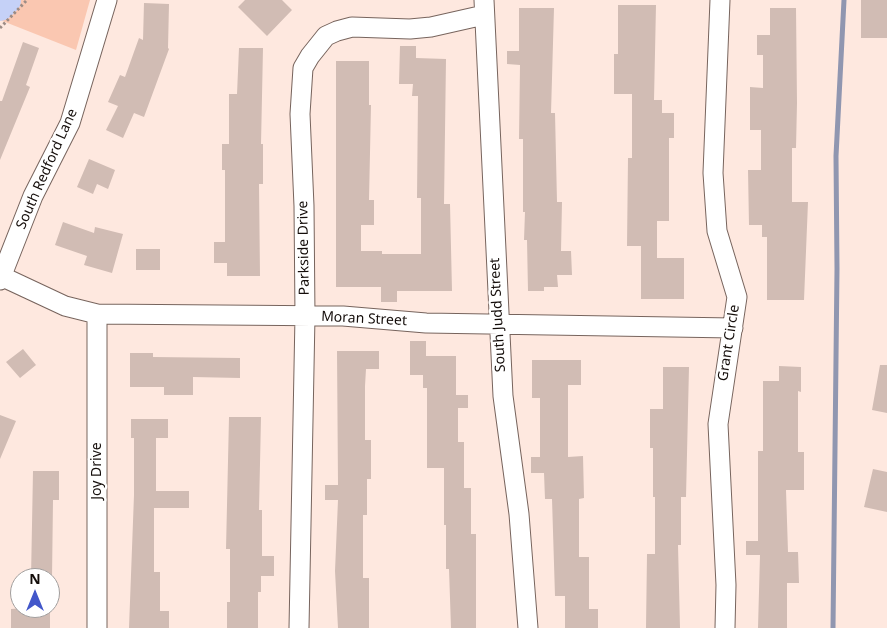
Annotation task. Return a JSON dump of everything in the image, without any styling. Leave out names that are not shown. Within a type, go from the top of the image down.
[{"type":"street","name":"South Redford Lane","points":[[1,278],[33,196],[70,123],[107,0]]},
{"type":"street","name":"Grant Circle","points":[[720,0],[713,173],[717,231],[737,297],[734,328],[720,402],[718,424],[726,585],[725,628]]},
{"type":"street","name":"Parkside Drive","points":[[300,628],[305,316],[304,206],[300,114],[303,68],[326,36],[337,30],[352,27],[410,29],[431,27],[484,7]]},
{"type":"street","name":"South Judd Street","points":[[484,7],[503,396],[520,514],[528,628]]},
{"type":"street","name":"Moran Street","points":[[1,278],[65,306],[97,314],[305,316],[498,324],[734,328]]},
{"type":"street","name":"Joy Drive","points":[[97,314],[98,628]]},
{"type":"path","points":[[0,28],[27,0]]},
{"type":"shaded area","points":[[5,0],[90,0],[76,50],[0,20],[0,11]]},
{"type":"building","points":[[245,0],[282,0],[292,10],[267,36],[238,7]]},
{"type":"building","points":[[861,0],[887,0],[887,38],[861,38]]},
{"type":"building","points":[[144,3],[169,4],[169,49],[144,117],[134,113],[123,138],[106,130],[118,106],[108,102],[120,75],[125,77],[139,38],[143,40]]},
{"type":"building","points":[[618,5],[656,5],[654,100],[662,100],[662,113],[674,113],[674,138],[669,138],[669,221],[657,221],[657,258],[684,258],[684,299],[641,299],[641,246],[627,246],[628,158],[632,158],[632,94],[614,94],[614,54],[618,54]]},
{"type":"building","points":[[519,8],[554,8],[551,113],[555,113],[557,202],[562,202],[561,251],[571,251],[572,275],[557,275],[558,287],[544,287],[544,291],[528,291],[527,240],[524,240],[525,212],[523,212],[523,139],[519,139],[520,65],[507,64],[507,51],[519,51]]},
{"type":"building","points":[[770,8],[796,8],[797,103],[796,148],[792,148],[792,202],[808,202],[804,300],[767,300],[767,237],[762,237],[762,225],[749,225],[748,170],[761,170],[761,130],[750,130],[750,87],[763,88],[763,55],[757,55],[757,35],[770,35]]},
{"type":"building","points":[[23,42],[39,48],[26,85],[30,87],[0,160],[0,101],[2,101]]},
{"type":"building","points":[[400,46],[416,46],[416,58],[446,59],[444,204],[450,204],[452,291],[397,291],[397,302],[381,302],[381,287],[336,287],[336,61],[369,61],[369,105],[371,105],[369,200],[374,200],[374,225],[361,225],[361,251],[382,251],[382,254],[421,254],[421,198],[417,198],[418,96],[412,96],[413,84],[399,84]]},
{"type":"building","points":[[239,48],[263,48],[261,144],[263,144],[263,184],[259,184],[260,276],[227,276],[227,263],[214,263],[214,242],[225,242],[225,170],[222,170],[222,144],[229,144],[229,94],[237,94]]},
{"type":"building","points":[[89,159],[115,170],[108,189],[97,184],[93,194],[77,187]]},
{"type":"building","points":[[63,222],[94,233],[95,227],[123,234],[112,273],[84,265],[87,256],[55,245]]},
{"type":"building","points":[[136,249],[160,249],[160,270],[136,270]]},
{"type":"building","points":[[410,341],[426,341],[426,356],[456,356],[456,395],[468,395],[468,408],[458,408],[458,442],[464,442],[464,488],[471,488],[471,534],[476,534],[476,628],[451,628],[449,569],[446,569],[446,525],[444,525],[444,468],[427,468],[427,388],[423,388],[423,375],[410,375]]},
{"type":"building","points":[[23,349],[36,365],[20,378],[6,362]]},
{"type":"building","points":[[337,351],[379,351],[379,369],[366,369],[365,386],[365,440],[371,440],[371,479],[367,479],[367,515],[363,515],[363,578],[369,578],[369,628],[338,628],[335,571],[338,500],[325,500],[325,485],[338,485]]},
{"type":"building","points":[[130,353],[153,353],[153,357],[240,358],[240,378],[193,377],[193,395],[164,395],[164,387],[130,387]]},
{"type":"building","points":[[532,360],[581,360],[581,385],[568,385],[568,457],[583,456],[584,498],[579,499],[579,557],[589,557],[589,609],[598,609],[598,628],[565,628],[565,596],[555,596],[552,499],[545,499],[544,473],[531,473],[531,457],[540,457],[540,398],[532,398]]},
{"type":"building","points":[[880,365],[887,365],[887,413],[872,410]]},
{"type":"building","points":[[779,366],[801,367],[801,392],[798,391],[798,452],[804,452],[804,490],[786,490],[788,552],[798,552],[799,583],[787,583],[787,628],[758,628],[760,555],[746,555],[746,541],[758,541],[758,451],[763,451],[763,381],[779,381]]},
{"type":"building","points":[[663,367],[689,367],[686,497],[681,497],[681,545],[678,545],[680,628],[646,628],[647,554],[655,554],[655,497],[653,497],[653,448],[650,448],[650,409],[663,409]]},
{"type":"building","points":[[0,415],[16,421],[0,459]]},
{"type":"building","points":[[229,417],[261,417],[259,510],[262,510],[262,556],[274,556],[274,576],[261,576],[261,592],[258,592],[258,628],[227,628],[227,602],[230,602],[230,549],[226,549]]},
{"type":"building","points":[[131,419],[168,419],[168,438],[156,438],[156,491],[189,491],[189,508],[154,508],[154,572],[160,572],[160,611],[169,611],[169,628],[129,628],[134,495],[134,438],[131,438]]},
{"type":"building","points":[[873,469],[887,472],[887,512],[864,507]]},
{"type":"building","points":[[33,471],[59,471],[59,500],[53,500],[52,568],[31,568]]},
{"type":"building","points":[[11,618],[50,618],[50,628],[11,628]]},
{"type":"waterway","points":[[0,6],[6,0]]},
{"type":"waterway","points":[[833,628],[837,269],[836,156],[844,0]]}]
